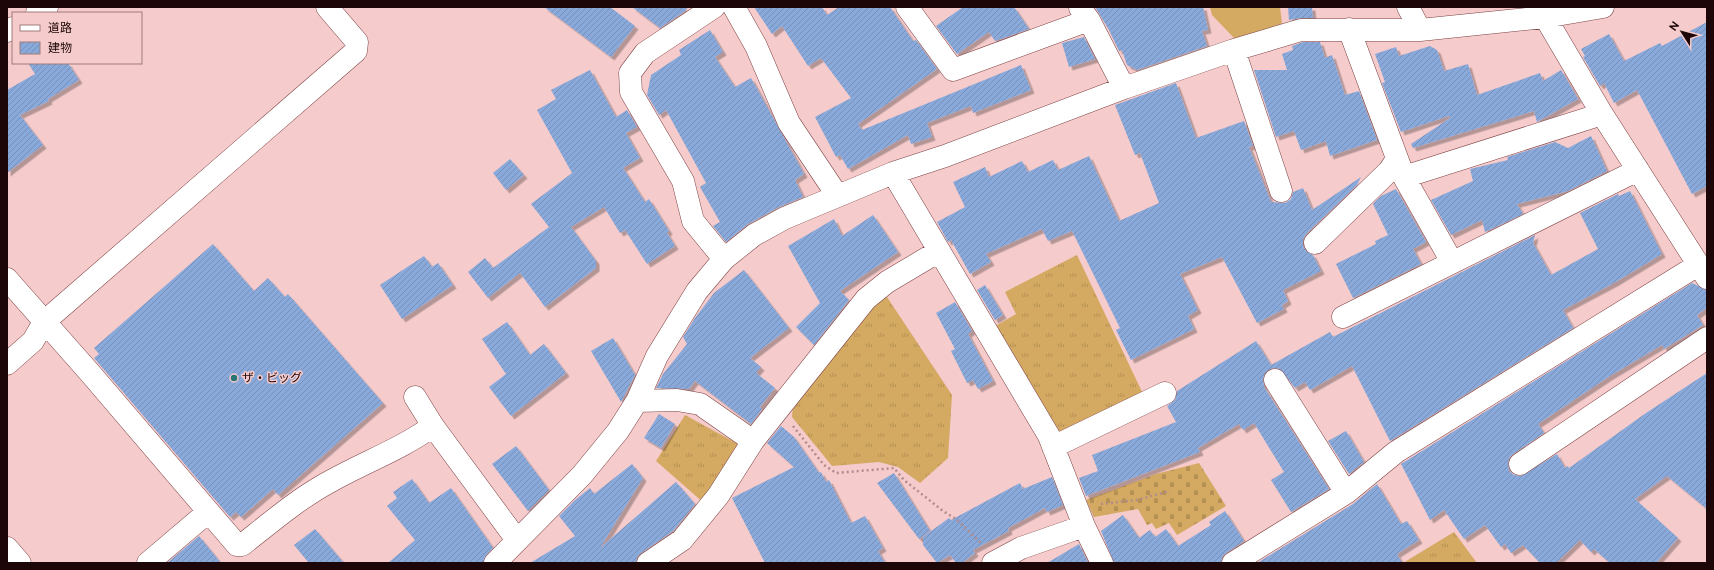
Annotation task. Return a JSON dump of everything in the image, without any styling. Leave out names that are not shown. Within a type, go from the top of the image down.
[{"type":"street","points":[[7,364],[33,342],[44,322],[356,51],[357,42],[327,7]]},
{"type":"street","points":[[714,7],[646,53],[630,73],[631,92],[684,182],[693,221],[724,259]]},
{"type":"street","points":[[734,7],[756,46],[789,123],[837,195]]},
{"type":"street","points":[[907,7],[953,70],[1084,13],[1124,88]]},
{"type":"street","points":[[1408,7],[1420,30]]},
{"type":"street","points":[[495,563],[582,475],[618,431],[637,401],[657,356],[697,291],[724,259],[754,235],[784,218],[893,173],[945,156],[1124,88],[1234,50],[1301,30],[1420,30],[1545,17],[1603,7]]},
{"type":"street","points":[[1233,563],[1346,492],[1396,452],[1703,272],[1602,114],[1545,17]]},
{"type":"street","points":[[1349,30],[1401,168],[1452,262]]},
{"type":"street","points":[[1234,50],[1281,191]]},
{"type":"street","points":[[1315,243],[1343,218],[1364,193],[1389,171],[1602,114]]},
{"type":"street","points":[[1344,317],[1638,170]]},
{"type":"street","points":[[893,173],[1049,436],[1084,526],[1102,563]]},
{"type":"street","points":[[648,563],[682,540],[718,496],[752,441],[866,299],[888,282],[939,251]]},
{"type":"street","points":[[7,279],[90,373],[237,545],[242,546],[288,509],[330,482],[407,443],[433,426]]},
{"type":"street","points":[[1520,464],[1707,338]]},
{"type":"street","points":[[1275,380],[1346,492]]},
{"type":"street","points":[[1053,447],[1165,393]]},
{"type":"street","points":[[415,397],[433,426],[517,540]]},
{"type":"street","points":[[637,401],[677,400],[700,404],[752,441]]},
{"type":"street","points":[[148,563],[208,512]]},
{"type":"street","points":[[996,561],[1021,548],[1084,526]]},
{"type":"street","points":[[7,548],[20,563]]},
{"type":"path","points":[[779,408],[824,465],[836,473],[894,468],[904,480],[943,511],[956,519],[996,561]]},
{"type":"path","points":[[1076,506],[1138,500],[1170,491]]},
{"type":"green space","points":[[1210,7],[1280,7],[1282,24],[1235,39],[1212,15]]},
{"type":"green space","points":[[1077,255],[1144,396],[1059,433],[992,328],[1016,314],[1005,292]]},
{"type":"green space","points":[[883,291],[952,395],[948,458],[920,483],[898,467],[879,462],[832,466],[792,417],[793,404]]},
{"type":"green space","points":[[685,415],[740,445],[705,504],[656,461]]},
{"type":"green space","points":[[1199,463],[1226,506],[1177,535],[1169,523],[1156,529],[1152,523],[1147,525],[1138,509],[1094,517],[1086,500],[1156,474]]},
{"type":"green space","points":[[1454,532],[1477,563],[1403,563]]},
{"type":"building","points":[[544,7],[610,7],[635,26],[611,57]]},
{"type":"building","points":[[632,7],[688,7],[685,11],[660,28]]},
{"type":"building","points":[[754,7],[822,7],[827,15],[839,7],[890,7],[913,41],[916,40],[937,69],[858,124],[862,130],[1021,65],[1031,90],[973,113],[971,106],[927,123],[932,137],[911,144],[908,135],[848,169],[840,155],[836,157],[815,117],[851,98],[821,58],[808,66],[782,26],[772,34]]},
{"type":"building","points":[[963,7],[1014,7],[1029,29],[995,41],[989,32],[957,54],[936,26]]},
{"type":"building","points":[[1095,7],[1203,7],[1208,30],[1202,31],[1207,46],[1137,70],[1127,65],[1122,50],[1119,51],[1109,30]]},
{"type":"building","points":[[1288,7],[1312,7],[1313,18],[1289,20]]},
{"type":"building","points":[[1707,22],[1707,186],[1692,194],[1637,90],[1614,103],[1604,83],[1600,86],[1583,57],[1585,56],[1581,49],[1609,34],[1624,61],[1660,43],[1662,46]]},
{"type":"building","points":[[710,30],[723,52],[715,57],[735,87],[751,78],[804,174],[795,180],[803,197],[779,207],[748,224],[726,242],[713,226],[720,222],[700,187],[706,183],[666,110],[659,115],[647,95],[651,75],[681,55],[679,50]]},
{"type":"building","points":[[1084,37],[1095,59],[1069,67],[1062,43]]},
{"type":"building","points":[[1303,42],[1320,42],[1325,58],[1332,55],[1345,95],[1359,91],[1377,140],[1330,156],[1326,141],[1301,150],[1294,131],[1276,137],[1254,70],[1287,70],[1282,54],[1293,50],[1292,46]]},
{"type":"building","points":[[1430,46],[1437,50],[1444,71],[1468,64],[1477,95],[1540,73],[1543,81],[1561,70],[1578,99],[1537,122],[1534,111],[1413,148],[1411,144],[1450,118],[1449,116],[1401,132],[1382,83],[1385,82],[1375,54],[1396,47],[1399,56]]},
{"type":"building","points":[[29,64],[69,64],[79,80],[48,99],[49,101],[20,115],[43,145],[7,173],[7,90],[35,74]]},
{"type":"building","points":[[590,70],[616,117],[627,110],[637,127],[626,133],[640,158],[623,168],[645,202],[649,199],[669,231],[667,233],[675,246],[647,264],[625,230],[620,233],[604,207],[571,227],[596,261],[596,268],[545,307],[520,273],[488,298],[468,272],[485,258],[493,268],[549,227],[531,204],[572,173],[537,110],[556,99],[551,90]]},
{"type":"building","points":[[1176,83],[1196,138],[1244,121],[1253,146],[1249,147],[1271,202],[1285,203],[1291,199],[1293,192],[1303,188],[1312,210],[1361,177],[1357,185],[1306,234],[1303,239],[1303,246],[1306,251],[1313,255],[1321,271],[1283,290],[1288,301],[1282,305],[1284,309],[1257,323],[1222,257],[1180,274],[1198,310],[1188,316],[1194,329],[1131,360],[1116,330],[1120,328],[1072,231],[1048,241],[1042,229],[986,254],[991,262],[970,274],[951,240],[948,242],[937,222],[965,207],[953,182],[985,167],[989,177],[1022,161],[1028,172],[1053,160],[1058,170],[1089,156],[1119,221],[1159,203],[1140,153],[1135,155],[1115,105]]},
{"type":"building","points":[[1591,136],[1607,171],[1568,191],[1517,204],[1523,214],[1485,232],[1482,220],[1451,235],[1431,200],[1473,181],[1470,169],[1508,160],[1507,157],[1555,142],[1568,148]]},
{"type":"building","points":[[510,159],[524,175],[506,190],[493,173]]},
{"type":"building","points":[[1396,189],[1426,242],[1413,249],[1421,264],[1353,298],[1336,264],[1376,244],[1375,241],[1388,235],[1373,204],[1381,196]]},
{"type":"building","points":[[1630,191],[1662,254],[1614,283],[1563,310],[1573,328],[1390,441],[1352,366],[1310,390],[1305,382],[1295,388],[1280,369],[1274,368],[1268,370],[1264,375],[1264,387],[1329,489],[1291,512],[1271,480],[1284,472],[1254,423],[1243,430],[1239,424],[1198,448],[1200,452],[1086,496],[1079,478],[1098,471],[1092,455],[1176,422],[1167,406],[1175,400],[1177,391],[1256,341],[1271,365],[1330,332],[1333,337],[1535,235],[1533,243],[1551,275],[1598,249],[1580,213],[1618,194],[1619,196]]},
{"type":"building","points":[[873,215],[898,252],[840,291],[849,300],[814,345],[796,327],[820,303],[788,246],[834,219],[842,236]]},
{"type":"building","name":"ザ・ビッグ","points":[[213,244],[254,291],[268,278],[285,297],[288,294],[383,403],[278,495],[273,489],[241,517],[236,512],[230,517],[94,358],[99,354],[94,348]]},
{"type":"building","points":[[424,256],[432,267],[438,263],[453,285],[402,319],[380,285]]},
{"type":"building","points":[[744,270],[789,328],[750,358],[761,367],[756,373],[775,388],[760,407],[762,409],[751,424],[695,381],[689,389],[656,388],[663,374],[687,344],[683,337],[695,318],[714,293]]},
{"type":"building","points":[[1692,283],[1707,290],[1707,308],[1697,315],[1703,325],[1664,349],[1662,345],[1610,376],[1538,424],[1544,433],[1513,454],[1509,458],[1508,464],[1509,471],[1514,475],[1521,476],[1557,454],[1565,468],[1568,466],[1569,468],[1646,413],[1707,373],[1707,509],[1667,476],[1635,499],[1678,538],[1656,563],[1610,563],[1594,549],[1591,552],[1580,540],[1556,563],[1540,563],[1523,545],[1511,553],[1505,544],[1501,547],[1485,525],[1464,539],[1444,510],[1430,520],[1401,464]]},
{"type":"building","points":[[985,285],[1003,315],[995,320],[977,290]]},
{"type":"building","points":[[955,302],[972,331],[968,334],[993,381],[978,389],[973,380],[967,383],[951,351],[955,349],[936,313]]},
{"type":"building","points":[[507,322],[530,355],[544,344],[566,373],[511,416],[489,387],[506,374],[482,339]]},
{"type":"building","points":[[613,338],[635,375],[621,402],[591,351]]},
{"type":"building","points":[[659,414],[675,424],[661,448],[644,438]]},
{"type":"building","points":[[781,426],[794,437],[819,473],[821,472],[826,482],[829,480],[851,523],[865,516],[883,548],[878,551],[885,563],[765,563],[732,498],[794,467],[767,443]]},
{"type":"building","points":[[1346,431],[1364,462],[1349,474],[1328,441]]},
{"type":"building","points":[[516,446],[549,490],[528,511],[492,464]]},
{"type":"building","points":[[632,464],[643,478],[600,548],[676,482],[695,504],[673,531],[641,553],[637,557],[636,563],[530,563],[575,536],[559,516],[575,500],[590,488],[594,494]]},
{"type":"building","points":[[894,473],[930,531],[919,539],[877,483]]},
{"type":"building","points":[[1052,477],[1063,505],[1047,512],[1045,508],[1008,528],[1009,531],[973,550],[975,553],[962,563],[956,563],[950,555],[937,563],[923,545],[923,537],[949,518],[951,520],[1020,483],[1023,489]]},
{"type":"building","points":[[412,479],[429,503],[451,488],[493,548],[486,555],[483,563],[388,563],[415,540],[387,506],[397,498],[393,492]]},
{"type":"building","points":[[1377,484],[1401,524],[1407,521],[1419,540],[1397,554],[1402,563],[1257,563],[1353,504]]},
{"type":"building","points":[[1225,511],[1244,541],[1226,553],[1222,557],[1221,563],[1114,563],[1101,531],[1123,515],[1139,538],[1150,530],[1155,537],[1166,529],[1178,546],[1211,525],[1209,522]]},
{"type":"building","points":[[315,529],[344,563],[309,563],[294,545]]},
{"type":"building","points":[[199,536],[221,563],[167,563]]},
{"type":"building","points":[[1079,544],[1088,563],[1047,563]]},
{"type":"place","name":"ザ・ビッグ","points":[[234,378]]}]
